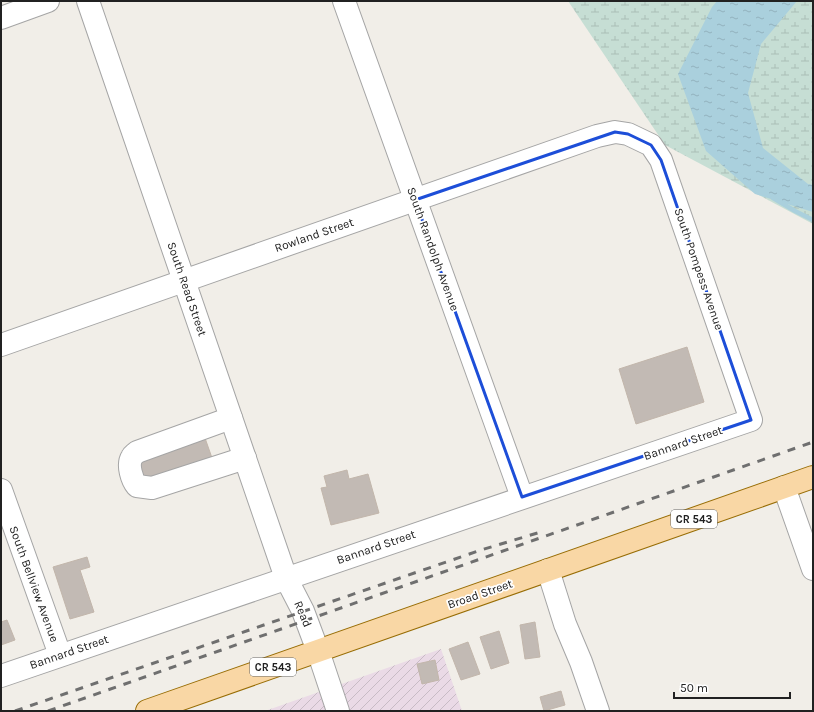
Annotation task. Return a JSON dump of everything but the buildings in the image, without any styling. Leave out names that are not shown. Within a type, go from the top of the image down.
[{"type":"main road","name":"Broad Street","points":[[147,711],[813,477]]},
{"type":"street","points":[[1,18],[48,1]]},
{"type":"street","name":"South Read Street","points":[[88,1],[286,578]]},
{"type":"street","name":"South Randolph Avenue","points":[[344,1],[522,497]]},
{"type":"street","name":"Rowland Street","points":[[1,344],[597,136],[615,132],[628,134]]},
{"type":"street","name":"South Pompess Avenue","points":[[628,134],[651,145],[662,160],[751,420]]},
{"type":"street","points":[[231,418],[137,452],[131,457],[130,464],[133,482],[137,486],[152,488],[245,458]]},
{"type":"street","name":"Bannard Street","points":[[1,676],[751,420]]},
{"type":"street","points":[[784,487],[813,569]]},
{"type":"street","name":"South Bellview Avenue","points":[[1,490],[60,655]]},
{"type":"street","points":[[548,570],[565,624],[579,657],[598,711]]},
{"type":"street","name":"Read","points":[[286,578],[303,611],[338,711]]},
{"type":"highlighted area","points":[[615,132],[628,134],[651,145],[661,160],[751,420],[522,497],[415,200]]},
{"type":"shaded area","points":[[441,649],[462,711],[265,711]]},
{"type":"green space","points":[[568,1],[813,1],[813,224],[665,145]]},
{"type":"water","points":[[717,1],[797,1],[761,44],[748,93],[763,148],[808,184],[813,185],[813,212],[755,194],[706,151],[678,74],[712,7]]},
{"type":"waterway","points":[[773,198],[813,220]]},
{"type":"railway","points":[[48,711],[813,442]]},
{"type":"railway","points":[[15,711],[481,550],[544,531]]}]
